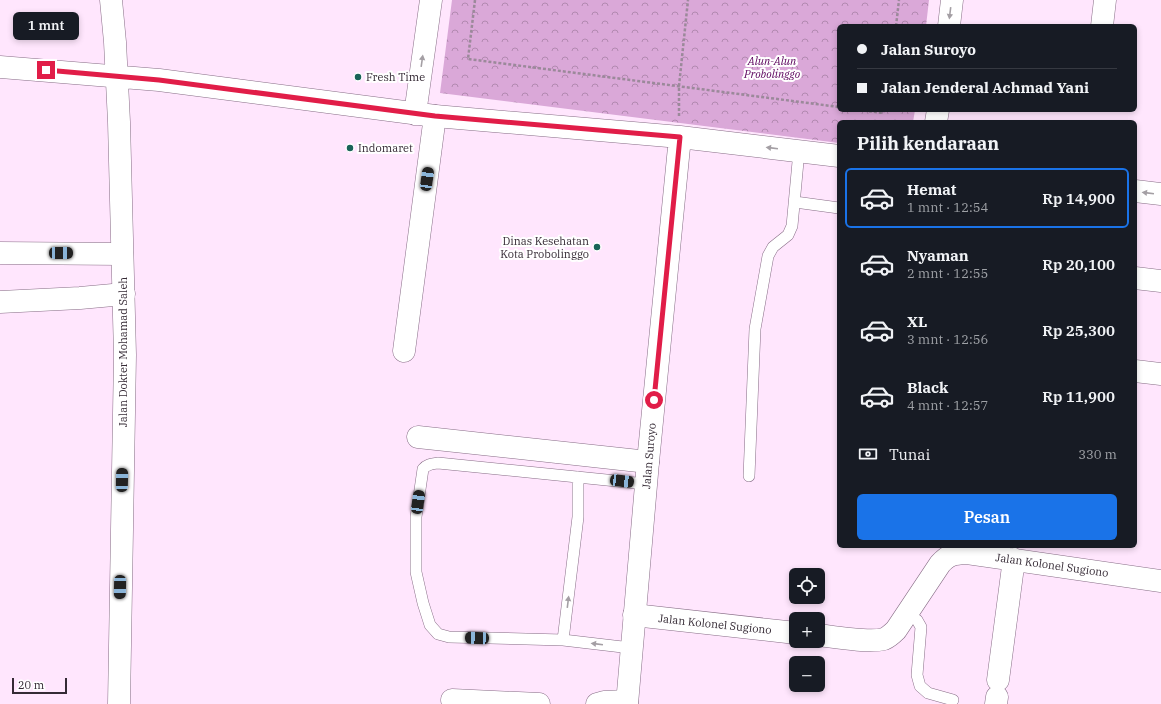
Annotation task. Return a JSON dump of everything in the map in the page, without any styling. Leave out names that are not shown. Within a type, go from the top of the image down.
[{"type":"main road","name":"Jalan Dokter Mohamad Saleh","points":[[111,0],[115,42],[119,122],[125,355],[119,704]]},
{"type":"main road","points":[[404,351],[425,115],[431,0]]},
{"type":"main road","points":[[949,24],[952,0]]},
{"type":"main road","points":[[1102,24],[1105,0]]},
{"type":"main road","points":[[0,68],[159,80],[425,115],[680,137],[837,156]]},
{"type":"main road","name":"Jalan Suroyo","points":[[627,703],[648,462],[680,137]]},
{"type":"main road","points":[[1137,191],[1161,194]]},
{"type":"main road","points":[[0,252],[122,254]]},
{"type":"main road","points":[[1137,278],[1161,281]]},
{"type":"main road","points":[[0,302],[124,294]]},
{"type":"main road","points":[[1137,371],[1161,374]]},
{"type":"main road","points":[[418,437],[648,462]]},
{"type":"main road","name":"Jalan Kolonel Sugiono","points":[[825,636],[874,640],[883,639],[890,636],[896,630],[940,564],[953,554],[967,553],[1014,559],[1161,581]]},
{"type":"main road","points":[[997,694],[1014,559]]},
{"type":"main road","name":"Jalan Kolonel Sugiono","points":[[634,615],[789,632]]},
{"type":"main road","points":[[452,700],[539,704]]},
{"type":"main road","points":[[597,704],[604,702],[627,703]]},
{"type":"lane","points":[[750,476],[756,322],[768,256],[773,247],[791,231],[799,151]]},
{"type":"lane","points":[[795,202],[837,208]]},
{"type":"lane","points":[[631,648],[563,640],[448,638],[438,634],[430,625],[416,572],[416,517],[422,473],[426,466],[431,464],[438,463],[646,484]]},
{"type":"lane","points":[[563,640],[578,517],[578,477]]},
{"type":"lane","points":[[906,614],[917,620],[921,627],[917,675],[920,686],[928,693],[953,700]]},
{"type":"path","points":[[475,0],[468,59],[837,107]]},
{"type":"path","points":[[680,137],[678,86],[688,0]]},
{"type":"path","points":[[896,24],[899,0]]},
{"type":"green space","name":"Alun-Alun Probolinggo","points":[[452,0],[929,0],[926,24],[837,24],[837,112],[915,112],[913,120],[837,120],[837,143],[440,93]]},
{"type":"place","name":"Fresh Time","points":[[358,77]]},
{"type":"place","name":"Indomaret","points":[[350,148]]},
{"type":"place","name":"Dinas Kesehatan Kota Probolinggo","points":[[597,247]]},
{"type":"route","points":[[46,70],[159,80],[435,116],[680,137],[654,400]]}]
